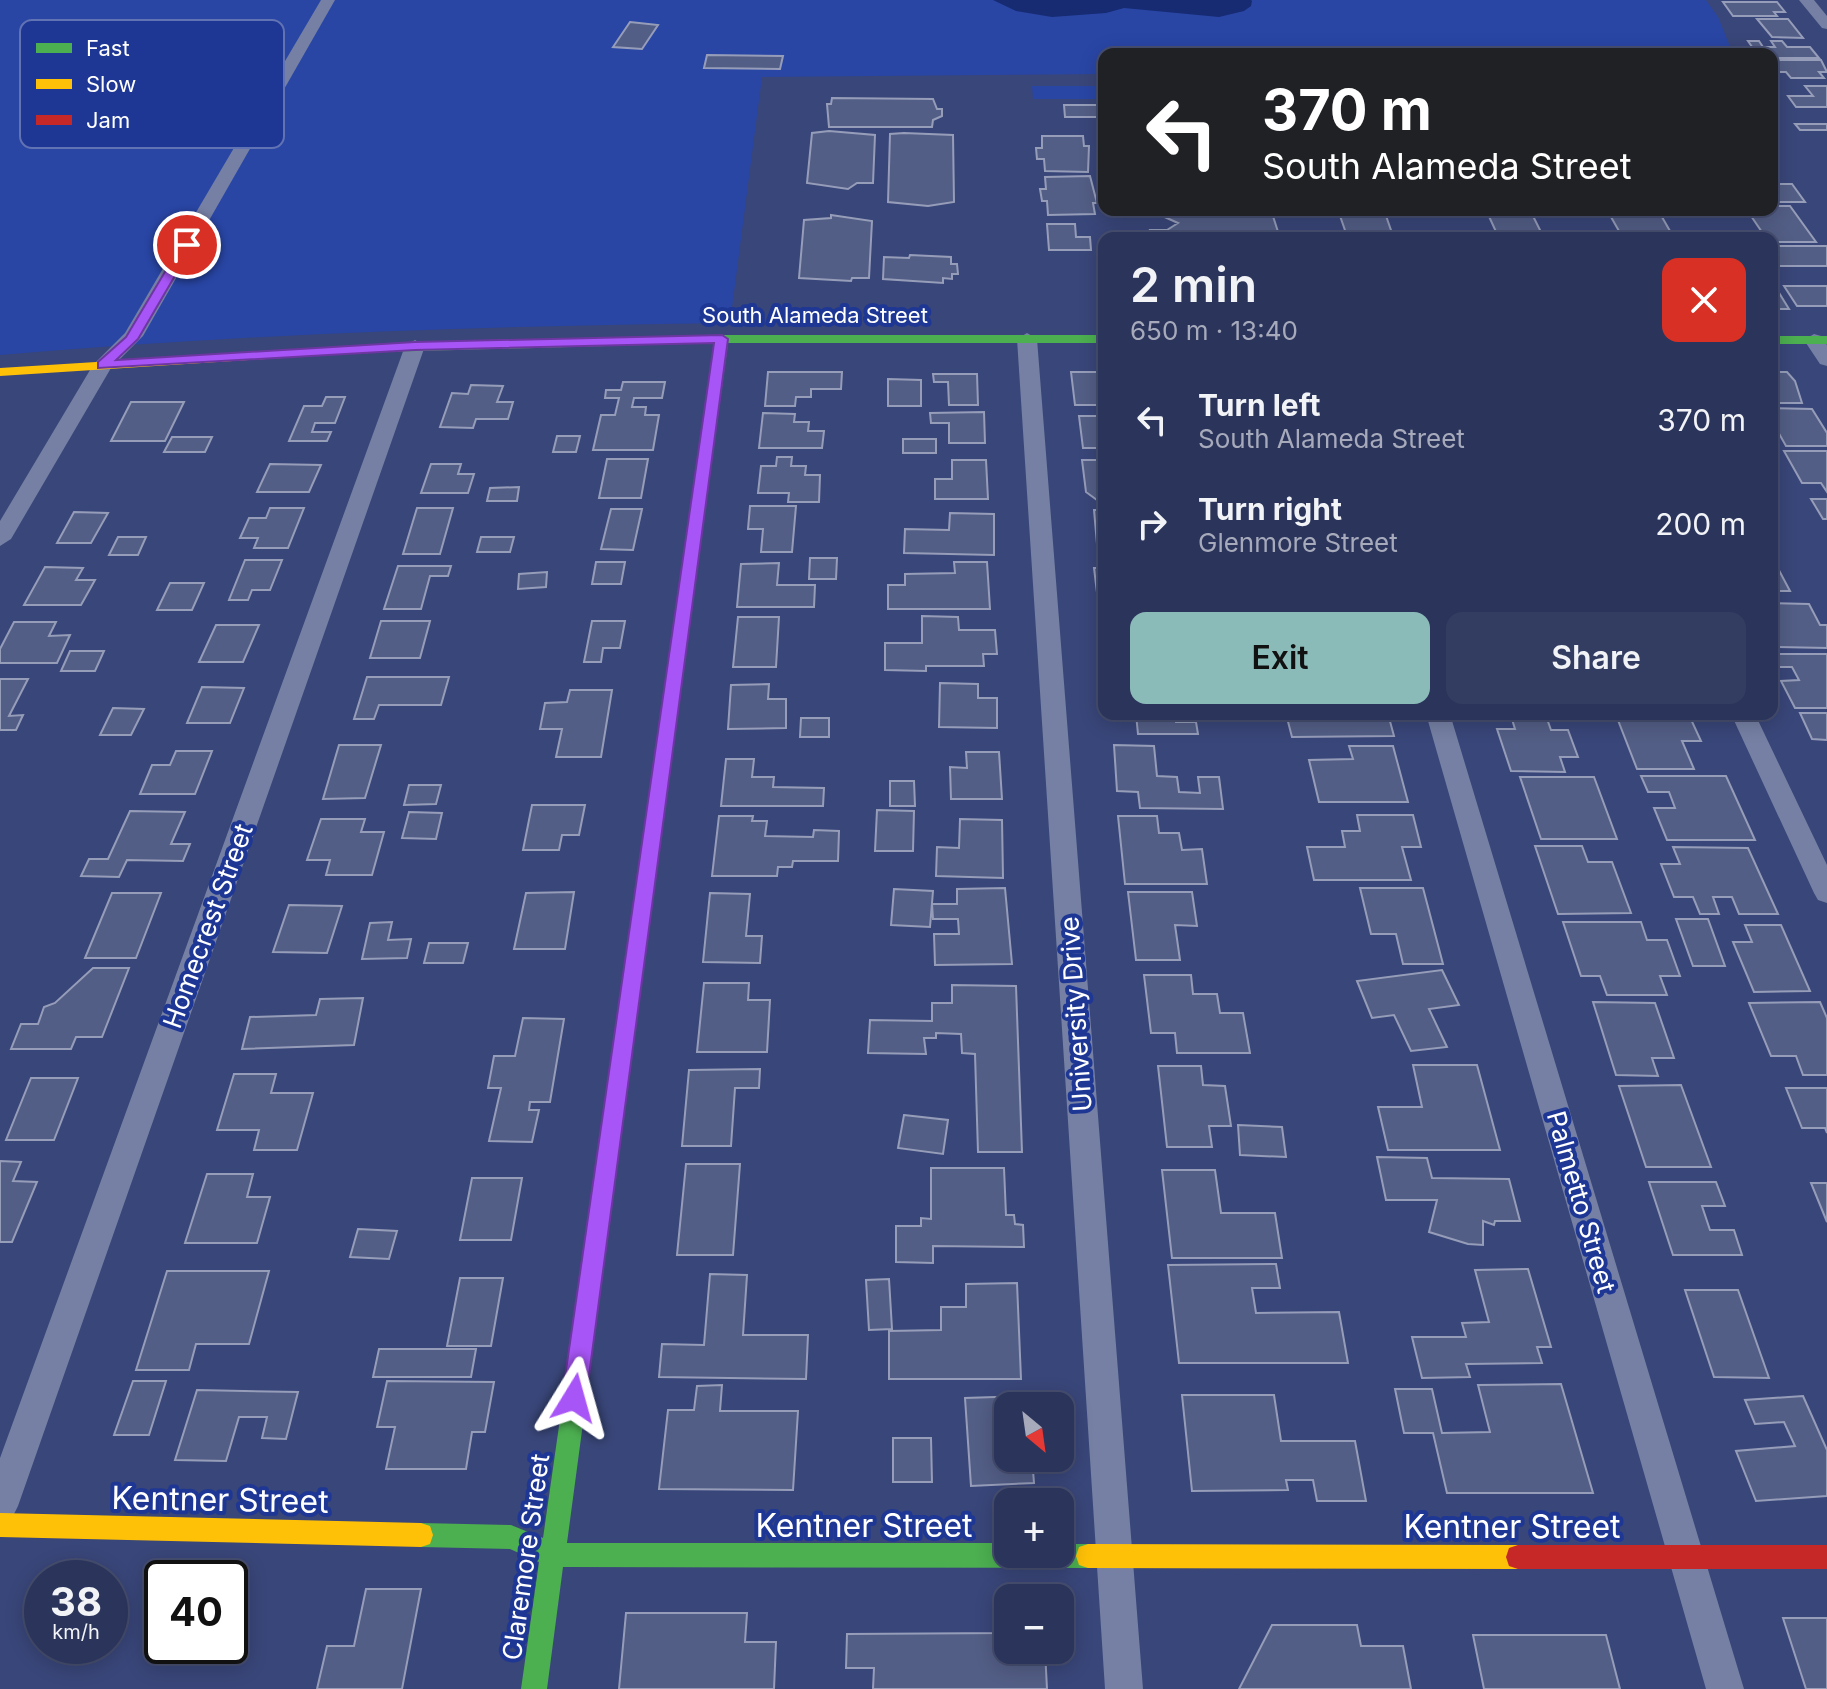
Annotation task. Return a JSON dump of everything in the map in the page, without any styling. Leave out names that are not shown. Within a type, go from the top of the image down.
[{"type":"street","points":[[284,76],[328,0]]},
{"type":"street","points":[[1806,0],[1827,25]]},
{"type":"street","points":[[0,539],[103,365],[132,339],[242,148]]},
{"type":"street","name":"South Alameda Street","points":[[0,372],[415,346],[722,339],[1098,339]]},
{"type":"street","name":"Claremore Street","points":[[534,1689],[722,339]]},
{"type":"street","name":"University Drive","points":[[1027,339],[1124,1689]]},
{"type":"street","points":[[1778,340],[1820,340],[1827,360]]},
{"type":"street","name":"Homecrest Street","points":[[0,1506],[415,346]]},
{"type":"street","name":"Palmetto Street","points":[[1440,720],[1725,1689]]},
{"type":"street","points":[[1746,720],[1827,893]]},
{"type":"street","name":"Kentner Street","points":[[0,1525],[511,1537],[552,1555],[1827,1557]]},
{"type":"shaded area","points":[[0,0],[1706,0],[1718,17],[1731,48],[1098,48],[1098,74],[762,77],[730,323],[365,332],[0,355]]},
{"type":"shaded area","points":[[993,0],[1252,1],[1244,11],[1219,17],[1124,8],[1106,13],[1052,17],[1016,11]]},
{"type":"shaded area","points":[[1032,86],[1098,86],[1098,99],[1033,99]]},
{"type":"building","points":[[1723,2],[1777,2],[1785,12],[1774,12],[1777,16],[1733,16]]},
{"type":"building","points":[[1757,19],[1788,19],[1803,38],[1772,37]]},
{"type":"building","points":[[630,22],[658,25],[642,49],[613,47]]},
{"type":"building","points":[[1748,41],[1759,41],[1763,47],[1775,47],[1771,41],[1782,41],[1787,47],[1810,47],[1819,58],[1778,58],[1778,48],[1753,48]]},
{"type":"building","points":[[707,55],[783,56],[780,69],[704,68]]},
{"type":"building","points":[[1778,60],[1821,60],[1827,72],[1819,72],[1824,78],[1791,78],[1786,72],[1778,72]]},
{"type":"building","points":[[1805,86],[1827,86],[1827,107],[1796,107],[1788,96],[1813,96]]},
{"type":"building","points":[[832,98],[933,99],[937,109],[942,109],[942,116],[933,120],[932,127],[829,127],[827,104],[831,104]]},
{"type":"building","points":[[1064,105],[1098,105],[1098,117],[1065,117]]},
{"type":"building","points":[[1795,124],[1827,124],[1827,130],[1800,130]]},
{"type":"building","points":[[829,131],[875,135],[873,183],[857,183],[848,189],[807,183],[812,133]]},
{"type":"building","points":[[890,134],[953,135],[954,202],[928,206],[888,202]]},
{"type":"building","points":[[1042,136],[1083,136],[1084,146],[1089,146],[1088,172],[1045,171],[1044,159],[1037,159],[1036,148],[1042,148]]},
{"type":"building","points":[[1090,176],[1097,203],[1093,203],[1095,214],[1048,215],[1047,201],[1042,201],[1040,189],[1046,189],[1045,177]]},
{"type":"building","points":[[1778,184],[1792,184],[1805,202],[1778,202]]},
{"type":"building","points":[[1778,206],[1790,206],[1816,242],[1778,242],[1778,232],[1762,232],[1751,216],[1778,216]]},
{"type":"building","points":[[831,215],[872,221],[869,278],[852,278],[851,281],[799,278],[804,220],[831,218]]},
{"type":"building","points":[[1162,216],[1273,216],[1278,232],[1150,232],[1167,230],[1178,223]]},
{"type":"building","points":[[1340,216],[1386,216],[1392,232],[1346,232]]},
{"type":"building","points":[[1489,216],[1533,216],[1541,232],[1496,232]]},
{"type":"building","points":[[1610,216],[1661,216],[1671,232],[1620,232]]},
{"type":"building","points":[[1047,224],[1075,224],[1076,237],[1090,237],[1091,250],[1049,250]]},
{"type":"building","points":[[1778,246],[1827,246],[1827,266],[1778,266]]},
{"type":"building","points":[[910,255],[951,257],[951,264],[957,264],[958,274],[952,274],[952,279],[943,278],[943,283],[883,279],[884,257],[909,258]]},
{"type":"building","points":[[1784,286],[1827,286],[1827,306],[1797,306]]},
{"type":"building","points":[[1778,291],[1789,309],[1778,309]]},
{"type":"building","points":[[768,372],[842,372],[841,389],[811,389],[811,397],[796,397],[795,406],[765,406]]},
{"type":"building","points":[[1071,372],[1098,372],[1098,405],[1075,405]]},
{"type":"building","points":[[1778,372],[1787,372],[1795,381],[1802,403],[1778,403]]},
{"type":"building","points":[[933,374],[977,374],[978,405],[949,405],[948,382],[934,382]]},
{"type":"building","points":[[888,379],[921,380],[921,406],[888,406]]},
{"type":"building","points":[[623,382],[665,382],[662,398],[634,398],[632,407],[646,407],[645,415],[659,415],[653,450],[593,450],[601,415],[615,415],[619,398],[605,398],[606,390],[621,390]]},
{"type":"building","points":[[471,385],[503,386],[497,402],[513,402],[508,419],[476,419],[473,428],[440,427],[452,393],[468,394]]},
{"type":"building","points":[[326,397],[345,397],[335,423],[315,423],[312,432],[331,432],[327,441],[289,441],[304,406],[322,406]]},
{"type":"building","points":[[131,402],[184,402],[165,441],[111,441]]},
{"type":"building","points":[[1778,408],[1812,409],[1827,433],[1827,446],[1786,446],[1778,432]]},
{"type":"building","points":[[984,412],[985,443],[949,443],[949,423],[931,423],[930,413]]},
{"type":"building","points":[[763,413],[795,414],[794,422],[809,422],[808,431],[824,431],[822,448],[759,448]]},
{"type":"building","points":[[1079,416],[1098,416],[1098,448],[1083,448]]},
{"type":"building","points":[[557,436],[580,436],[576,452],[553,452]]},
{"type":"building","points":[[172,437],[212,437],[205,452],[164,452]]},
{"type":"building","points":[[903,439],[936,439],[936,453],[903,453]]},
{"type":"building","points":[[1784,451],[1827,451],[1827,492],[1821,483],[1802,483]]},
{"type":"building","points":[[777,457],[792,457],[791,466],[806,466],[805,475],[820,475],[819,502],[788,502],[789,493],[758,493],[761,466],[776,466]]},
{"type":"building","points":[[607,459],[648,459],[641,498],[599,498]]},
{"type":"building","points":[[952,460],[986,460],[988,499],[935,499],[935,479],[952,479]]},
{"type":"building","points":[[1082,460],[1098,460],[1098,500],[1086,492]]},
{"type":"building","points":[[270,464],[321,465],[309,492],[257,492]]},
{"type":"building","points":[[431,464],[461,464],[458,474],[474,474],[468,493],[421,493]]},
{"type":"building","points":[[519,487],[517,501],[487,501],[490,488]]},
{"type":"building","points":[[1811,499],[1827,499],[1827,519],[1823,519]]},
{"type":"building","points":[[750,506],[796,506],[792,552],[761,552],[763,529],[748,529]]},
{"type":"building","points":[[270,508],[304,508],[288,548],[254,548],[258,538],[240,538],[249,518],[266,518]]},
{"type":"building","points":[[417,508],[453,508],[440,554],[403,554]]},
{"type":"building","points":[[611,509],[642,509],[633,550],[601,549]]},
{"type":"building","points":[[1094,510],[1098,510],[1097,544]]},
{"type":"building","points":[[74,512],[108,513],[91,543],[57,543]]},
{"type":"building","points":[[950,513],[994,514],[994,555],[904,553],[905,529],[949,530]]},
{"type":"building","points":[[118,537],[146,537],[138,555],[109,555]]},
{"type":"building","points":[[481,537],[514,537],[510,552],[477,552]]},
{"type":"building","points":[[810,558],[837,558],[836,579],[809,579]]},
{"type":"building","points":[[245,560],[282,560],[270,590],[252,590],[248,600],[229,600]]},
{"type":"building","points":[[596,562],[625,562],[621,584],[592,584]]},
{"type":"building","points":[[954,562],[987,562],[990,609],[888,609],[888,585],[905,585],[905,574],[955,573]]},
{"type":"building","points":[[779,563],[777,585],[815,585],[814,607],[737,607],[741,564]]},
{"type":"building","points":[[398,566],[451,566],[448,576],[430,576],[421,609],[384,609]]},
{"type":"building","points":[[45,567],[83,568],[76,580],[95,580],[81,605],[24,605]]},
{"type":"building","points":[[1094,568],[1098,568],[1098,601]]},
{"type":"building","points":[[1778,568],[1790,591],[1778,591]]},
{"type":"building","points":[[547,572],[546,587],[518,589],[519,574]]},
{"type":"building","points":[[170,583],[204,583],[192,610],[157,610]]},
{"type":"building","points":[[1778,603],[1809,604],[1820,625],[1827,625],[1827,648],[1778,647]]},
{"type":"building","points":[[922,616],[958,617],[959,630],[995,630],[997,654],[983,654],[984,666],[926,666],[926,671],[885,670],[885,643],[922,643]]},
{"type":"building","points":[[738,617],[779,617],[776,667],[733,667]]},
{"type":"building","points":[[381,621],[430,621],[420,658],[370,658]]},
{"type":"building","points":[[592,621],[625,621],[620,648],[603,648],[601,662],[584,662]]},
{"type":"building","points":[[14,622],[56,622],[49,636],[70,635],[57,663],[0,663],[0,649]]},
{"type":"building","points":[[216,625],[259,625],[243,662],[199,662]]},
{"type":"building","points":[[70,651],[104,651],[95,671],[61,671]]},
{"type":"building","points":[[1778,654],[1827,654],[1827,708],[1795,708],[1781,681],[1799,680],[1792,667],[1778,667]]},
{"type":"building","points":[[367,677],[449,677],[441,705],[379,705],[374,719],[354,719]]},
{"type":"building","points":[[0,679],[28,679],[9,716],[23,715],[16,730],[0,730]]},
{"type":"building","points":[[940,683],[978,684],[978,698],[997,698],[997,728],[939,727]]},
{"type":"building","points":[[769,684],[768,699],[786,699],[786,728],[728,729],[731,685]]},
{"type":"building","points":[[202,687],[244,688],[230,723],[187,723]]},
{"type":"building","points":[[570,690],[612,690],[601,757],[556,757],[562,729],[540,729],[545,703],[567,702]]},
{"type":"building","points":[[113,708],[144,709],[131,735],[100,735]]},
{"type":"building","points":[[1800,713],[1827,713],[1827,740],[1812,739]]},
{"type":"building","points":[[801,718],[829,718],[829,737],[800,737]]},
{"type":"building","points":[[1137,720],[1196,722],[1198,734],[1138,734]]},
{"type":"building","points":[[1288,720],[1390,720],[1394,736],[1292,737]]},
{"type":"building","points":[[1512,720],[1547,720],[1551,730],[1568,730],[1578,757],[1560,757],[1565,772],[1511,771],[1497,729],[1515,729]]},
{"type":"building","points":[[1618,720],[1691,720],[1701,741],[1682,741],[1694,769],[1637,769]]},
{"type":"building","points":[[339,745],[381,745],[365,798],[323,799]]},
{"type":"building","points":[[1114,745],[1154,746],[1157,776],[1177,777],[1179,792],[1200,793],[1198,777],[1219,777],[1223,809],[1140,808],[1138,792],[1117,791]]},
{"type":"building","points":[[1349,746],[1393,746],[1408,802],[1319,802],[1309,760],[1353,759]]},
{"type":"building","points":[[176,751],[212,751],[195,794],[140,794],[152,765],[170,765]]},
{"type":"building","points":[[966,752],[999,752],[1002,799],[951,799],[950,767],[967,768]]},
{"type":"building","points":[[726,759],[754,759],[752,777],[774,777],[773,787],[824,788],[823,806],[721,806]]},
{"type":"building","points":[[1641,776],[1726,776],[1755,840],[1667,840],[1654,808],[1675,808],[1669,792],[1648,792]]},
{"type":"building","points":[[1520,777],[1594,777],[1617,839],[1541,839]]},
{"type":"building","points":[[890,781],[914,781],[915,806],[890,806]]},
{"type":"building","points":[[409,785],[441,785],[436,804],[404,805]]},
{"type":"building","points":[[532,805],[585,805],[579,835],[562,835],[559,850],[523,850]]},
{"type":"building","points":[[877,810],[914,811],[913,851],[875,851]]},
{"type":"building","points":[[130,811],[185,812],[171,844],[190,844],[183,861],[127,860],[119,877],[81,876],[89,859],[108,859]]},
{"type":"building","points":[[409,812],[442,813],[436,839],[402,838]]},
{"type":"building","points":[[1357,815],[1413,815],[1421,847],[1402,847],[1411,880],[1314,880],[1307,847],[1345,847],[1342,831],[1360,831]]},
{"type":"building","points":[[719,816],[753,816],[752,821],[767,821],[765,836],[813,837],[814,830],[839,831],[838,861],[793,861],[792,867],[778,867],[777,876],[712,876]]},
{"type":"building","points":[[1118,816],[1157,816],[1159,833],[1179,833],[1182,850],[1202,849],[1207,884],[1125,884]]},
{"type":"building","points":[[321,819],[365,819],[361,832],[384,832],[372,875],[326,875],[330,860],[307,860]]},
{"type":"building","points":[[960,819],[1002,820],[1003,878],[936,876],[937,847],[959,848]]},
{"type":"building","points":[[1535,846],[1582,846],[1588,862],[1612,862],[1631,913],[1558,914]]},
{"type":"building","points":[[1673,847],[1748,848],[1778,914],[1739,914],[1732,897],[1713,897],[1719,914],[1700,914],[1693,897],[1674,897],[1661,864],[1680,864]]},
{"type":"building","points":[[1005,888],[1012,964],[935,965],[934,934],[959,934],[958,919],[933,919],[932,904],[957,904],[957,889]]},
{"type":"building","points":[[1360,888],[1423,888],[1443,964],[1403,964],[1396,934],[1371,934]]},
{"type":"building","points":[[894,889],[933,891],[930,927],[891,925]]},
{"type":"building","points":[[574,892],[565,949],[514,949],[526,893]]},
{"type":"building","points":[[1128,892],[1192,892],[1197,926],[1175,925],[1180,960],[1136,960]]},
{"type":"building","points":[[112,893],[161,893],[136,958],[85,958]]},
{"type":"building","points":[[710,893],[750,894],[746,936],[762,936],[760,963],[703,962]]},
{"type":"building","points":[[289,905],[342,906],[327,953],[273,952]]},
{"type":"building","points":[[1676,919],[1708,919],[1725,966],[1693,966]]},
{"type":"building","points":[[392,922],[388,940],[411,939],[407,958],[362,959],[370,923]]},
{"type":"building","points":[[1563,922],[1641,922],[1647,940],[1667,940],[1680,976],[1660,976],[1667,995],[1607,995],[1600,976],[1581,976]]},
{"type":"building","points":[[1745,925],[1781,925],[1810,991],[1754,992],[1733,942],[1752,942]]},
{"type":"building","points":[[429,943],[468,943],[463,963],[424,963]]},
{"type":"building","points":[[93,968],[129,968],[102,1037],[76,1037],[71,1049],[11,1049],[21,1024],[38,1024],[44,1007],[55,1003]]},
{"type":"building","points":[[1442,970],[1459,1005],[1429,1009],[1447,1047],[1411,1051],[1394,1015],[1372,1018],[1357,981]]},
{"type":"building","points":[[1144,975],[1191,975],[1193,994],[1217,994],[1220,1013],[1243,1013],[1250,1053],[1177,1053],[1175,1033],[1151,1033]]},
{"type":"building","points":[[704,983],[749,983],[748,1000],[770,1000],[767,1052],[697,1052]]},
{"type":"building","points":[[952,985],[1016,986],[1022,1152],[978,1152],[975,1054],[962,1053],[961,1034],[936,1033],[936,1038],[924,1038],[926,1054],[868,1053],[870,1020],[932,1021],[932,1003],[952,1003]]},
{"type":"building","points":[[363,998],[354,1045],[242,1049],[250,1017],[316,1015],[320,999]]},
{"type":"building","points":[[1593,1002],[1655,1003],[1674,1058],[1652,1058],[1658,1076],[1616,1075]]},
{"type":"building","points":[[1820,1002],[1827,1018],[1827,1075],[1803,1075],[1796,1056],[1771,1056],[1749,1003]]},
{"type":"building","points":[[523,1018],[564,1019],[550,1102],[530,1102],[529,1110],[539,1110],[532,1142],[489,1141],[501,1088],[488,1088],[494,1056],[515,1056]]},
{"type":"building","points":[[1413,1065],[1477,1065],[1500,1150],[1388,1150],[1378,1107],[1422,1107]]},
{"type":"building","points":[[1158,1066],[1201,1066],[1203,1085],[1225,1086],[1231,1126],[1209,1126],[1212,1147],[1167,1147]]},
{"type":"building","points":[[760,1069],[759,1088],[735,1088],[731,1146],[682,1146],[689,1070]]},
{"type":"building","points":[[234,1074],[276,1074],[271,1093],[313,1093],[297,1150],[254,1150],[259,1130],[217,1130]]},
{"type":"building","points":[[31,1078],[78,1078],[54,1140],[6,1140]]},
{"type":"building","points":[[1681,1085],[1711,1167],[1646,1167],[1619,1086]]},
{"type":"building","points":[[1786,1088],[1827,1088],[1827,1133],[1825,1128],[1802,1128]]},
{"type":"building","points":[[904,1115],[948,1120],[943,1154],[898,1148]]},
{"type":"building","points":[[1238,1125],[1282,1127],[1286,1157],[1240,1155]]},
{"type":"building","points":[[1377,1157],[1427,1158],[1432,1178],[1509,1179],[1520,1221],[1495,1221],[1494,1225],[1483,1221],[1483,1245],[1468,1244],[1429,1232],[1437,1200],[1386,1200]]},
{"type":"building","points":[[0,1161],[21,1162],[13,1181],[37,1182],[12,1242],[0,1242]]},
{"type":"building","points":[[686,1164],[740,1164],[733,1255],[677,1255]]},
{"type":"building","points":[[931,1168],[1004,1168],[1006,1215],[1014,1215],[1015,1224],[1023,1225],[1024,1247],[933,1246],[933,1263],[896,1262],[896,1226],[921,1226],[921,1218],[931,1219]]},
{"type":"building","points":[[1162,1170],[1215,1170],[1221,1213],[1275,1213],[1282,1258],[1172,1258]]},
{"type":"building","points":[[207,1174],[253,1174],[247,1197],[270,1197],[257,1243],[185,1243]]},
{"type":"building","points":[[472,1178],[522,1178],[511,1240],[460,1240]]},
{"type":"building","points":[[1649,1182],[1716,1182],[1725,1206],[1702,1206],[1710,1230],[1734,1230],[1742,1255],[1673,1255]]},
{"type":"building","points":[[1811,1183],[1827,1183],[1827,1222]]},
{"type":"building","points":[[358,1229],[397,1231],[389,1259],[350,1257]]},
{"type":"building","points":[[1276,1264],[1280,1288],[1252,1288],[1256,1313],[1339,1312],[1348,1363],[1179,1363],[1168,1265]]},
{"type":"building","points":[[1528,1269],[1551,1347],[1537,1347],[1542,1363],[1466,1364],[1470,1377],[1422,1378],[1412,1337],[1466,1337],[1462,1323],[1489,1322],[1475,1270]]},
{"type":"building","points":[[167,1271],[269,1271],[249,1344],[196,1344],[189,1370],[136,1370]]},
{"type":"building","points":[[710,1274],[747,1275],[743,1335],[808,1335],[806,1379],[659,1377],[662,1344],[704,1345]]},
{"type":"building","points":[[460,1278],[503,1278],[491,1346],[447,1346]]},
{"type":"building","points":[[889,1279],[892,1329],[869,1330],[866,1280]]},
{"type":"building","points":[[1017,1283],[1021,1379],[889,1379],[889,1331],[941,1330],[941,1307],[966,1307],[966,1284]]},
{"type":"building","points":[[1685,1290],[1738,1290],[1769,1378],[1714,1377]]},
{"type":"building","points":[[379,1349],[476,1349],[471,1377],[373,1377]]},
{"type":"building","points":[[133,1381],[166,1381],[149,1435],[114,1435]]},
{"type":"building","points":[[387,1381],[494,1382],[485,1432],[472,1432],[466,1469],[386,1469],[395,1427],[377,1427]]},
{"type":"building","points":[[1561,1384],[1593,1493],[1447,1493],[1433,1433],[1404,1433],[1395,1389],[1432,1389],[1442,1433],[1490,1432],[1478,1385]]},
{"type":"building","points":[[722,1385],[720,1411],[798,1411],[793,1490],[659,1489],[668,1410],[694,1410],[697,1386]]},
{"type":"building","points":[[197,1390],[298,1392],[286,1439],[262,1438],[267,1417],[239,1417],[226,1461],[175,1460]]},
{"type":"building","points":[[1182,1395],[1274,1395],[1281,1441],[1355,1441],[1366,1501],[1317,1501],[1313,1480],[1286,1480],[1288,1490],[1192,1491]]},
{"type":"building","points":[[1803,1396],[1827,1450],[1827,1496],[1756,1501],[1736,1451],[1795,1446],[1784,1422],[1755,1424],[1745,1400]]},
{"type":"building","points":[[994,1397],[994,1472],[1033,1472],[1034,1483],[971,1486],[965,1398]]},
{"type":"building","points":[[893,1438],[931,1438],[932,1482],[893,1482]]},
{"type":"building","points":[[366,1589],[421,1589],[402,1689],[317,1689],[327,1646],[354,1646]]},
{"type":"building","points":[[626,1613],[747,1613],[745,1642],[776,1642],[774,1689],[619,1689]]},
{"type":"building","points":[[1783,1618],[1827,1618],[1827,1689],[1806,1689]]},
{"type":"building","points":[[1272,1625],[1357,1625],[1361,1646],[1403,1646],[1411,1689],[1239,1689]]},
{"type":"building","points":[[994,1633],[994,1664],[1046,1664],[1047,1689],[873,1689],[874,1668],[846,1668],[847,1634]]},
{"type":"building","points":[[1473,1635],[1606,1635],[1620,1689],[1484,1689]]},
{"type":"traffic: fast","points":[[385,348],[722,339],[1098,339]]},
{"type":"traffic: fast","points":[[699,504],[722,339]]},
{"type":"traffic: fast","points":[[1778,340],[1827,340]]},
{"type":"traffic: fast","points":[[534,1689],[624,1041]]},
{"type":"traffic: fast","points":[[421,1535],[511,1537],[552,1555],[1088,1556]]},
{"type":"traffic: slow","points":[[0,372],[385,348]]},
{"type":"traffic: slow","points":[[0,1525],[421,1535]]},
{"type":"traffic: slow","points":[[1088,1556],[1518,1557]]},
{"type":"traffic: jam","points":[[624,1041],[699,504]]},
{"type":"traffic: jam","points":[[1518,1557],[1827,1557]]},
{"type":"route","points":[[187,245],[132,339],[103,365],[415,346],[722,339],[574,1398]]}]
